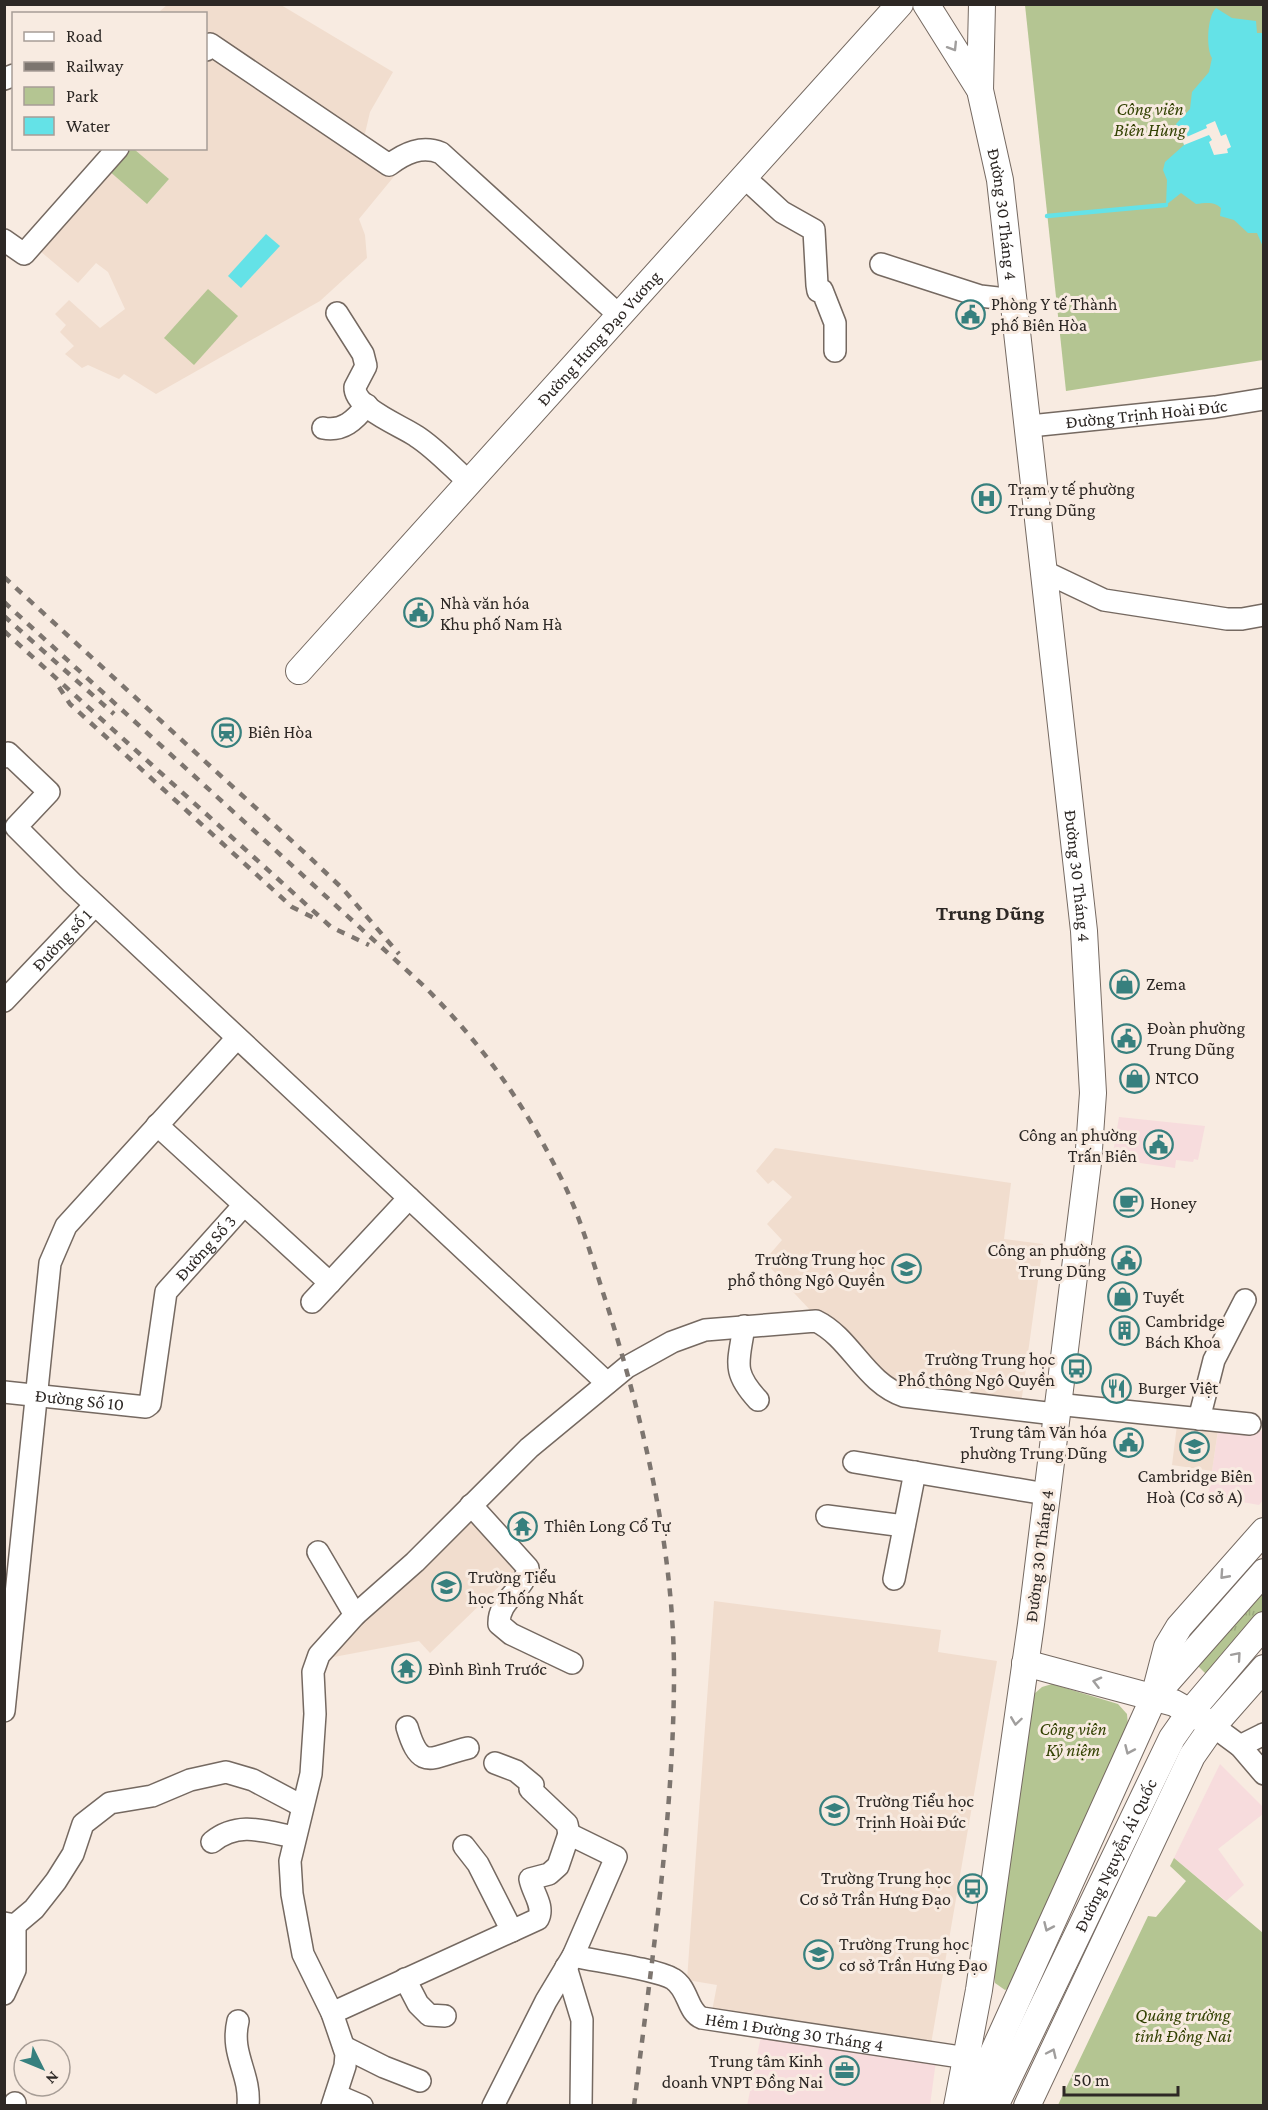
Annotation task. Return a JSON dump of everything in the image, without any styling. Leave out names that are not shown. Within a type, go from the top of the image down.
[{"type":"main road","name":"Đường Hưng Đạo Vương","points":[[299,671],[900,4]]},
{"type":"main road","name":"Đường 30 Tháng 4","points":[[926,4],[980,90]]},
{"type":"main road","name":"Đường 30 Tháng 4","points":[[957,2106],[977,2060],[1055,1409],[1088,1163],[1093,1086],[1080,887],[1043,571],[1030,426],[1000,180],[980,90],[982,4]]},
{"type":"main road","name":"Đường Nguyễn Ái Quốc","points":[[969,2106],[977,2060],[1154,1697],[1167,1647],[1179,1627],[1263,1531]]},
{"type":"main road","name":"Đường Nguyễn Ái Quốc","points":[[1154,1697],[1263,1572]]},
{"type":"main road","name":"Đường Nguyễn Ái Quốc","points":[[995,2106],[1166,1751],[1191,1711],[1263,1625]]},
{"type":"main road","points":[[1025,1664],[1154,1697],[1191,1711],[1213,1726]]},
{"type":"main road","name":"Đường Nguyễn Ái Quốc","points":[[1027,2106],[1192,1756],[1213,1726],[1263,1668]]},
{"type":"street","points":[[207,48],[210,44],[389,165],[413,151],[435,150],[441,153],[620,316]]},
{"type":"street","points":[[4,240],[24,254],[116,150]]},
{"type":"street","points":[[745,178],[782,212],[814,230],[818,291],[822,290],[835,322],[835,351]]},
{"type":"street","points":[[881,264],[980,296],[1015,300]]},
{"type":"street","points":[[337,313],[363,354],[366,366],[355,392],[367,405],[396,427],[415,435],[470,483]]},
{"type":"street","name":"Đường Trịnh Hoài Đức","points":[[1030,426],[1232,405],[1263,399]]},
{"type":"street","points":[[323,428],[330,429],[352,423],[367,405]]},
{"type":"street","points":[[1043,571],[1104,600],[1227,619],[1263,615]]},
{"type":"street","points":[[6,755],[49,792],[16,827],[95,905],[607,1383]]},
{"type":"street","name":"Đường số 1","points":[[4,1001],[95,905]]},
{"type":"street","points":[[4,1711],[46,1278],[55,1247],[66,1226],[237,1038]]},
{"type":"street","points":[[157,1125],[330,1283]]},
{"type":"street","points":[[312,1302],[409,1198]]},
{"type":"street","name":"Đường Số 3","points":[[153,1400],[166,1292],[244,1205]]},
{"type":"street","points":[[1199,1419],[1214,1360],[1245,1300]]},
{"type":"street","points":[[362,2106],[334,2101],[345,2066],[344,2047],[332,2013],[300,1942],[291,1894],[290,1861],[313,1755],[315,1664],[327,1645],[355,1615],[415,1562],[553,1426],[627,1367],[682,1337],[712,1329],[816,1321],[834,1335],[878,1382],[891,1392],[904,1396],[1250,1424]]},
{"type":"street","points":[[744,1326],[739,1362],[741,1379],[758,1400]]},
{"type":"street","name":"Đường Số 10","points":[[4,1392],[146,1407],[153,1400]]},
{"type":"street","points":[[854,1462],[1046,1494]]},
{"type":"street","points":[[894,1579],[915,1472]]},
{"type":"street","points":[[471,1505],[528,1568],[525,1578],[501,1610],[500,1624],[511,1634],[572,1663]]},
{"type":"street","points":[[827,1516],[904,1526]]},
{"type":"street","points":[[318,1552],[355,1615]]},
{"type":"street","points":[[1213,1726],[1240,1746],[1263,1774]]},
{"type":"street","points":[[407,1727],[416,1752],[426,1759],[438,1758],[468,1748]]},
{"type":"street","points":[[1240,1746],[1263,1734]]},
{"type":"street","points":[[332,2013],[538,1919],[541,1913],[540,1905],[530,1879],[549,1874],[558,1866],[569,1834],[567,1824],[516,1772],[495,1763]]},
{"type":"street","points":[[4,1994],[15,1970],[10,1924],[34,1909],[57,1881],[72,1854],[83,1824],[110,1803],[152,1796],[190,1780],[226,1772],[253,1780],[302,1806]]},
{"type":"street","points":[[212,1842],[226,1831],[247,1828],[294,1837]]},
{"type":"street","points":[[493,2106],[569,1961],[616,1857],[569,1834]]},
{"type":"street","points":[[464,1846],[485,1878],[512,1931]]},
{"type":"street","points":[[569,1961],[582,2020],[581,2106]]},
{"type":"street","name":"Hẻm 1 Đường 30 Tháng 4","points":[[569,1961],[673,1979],[686,1993],[693,2012],[702,2018],[977,2060]]},
{"type":"street","points":[[405,1979],[418,2004],[429,2015],[445,2016]]},
{"type":"street","points":[[238,2021],[234,2039],[247,2082],[248,2106]]},
{"type":"street","points":[[344,2047],[384,2067],[420,2080]]},
{"type":"shaded area","points":[[167,5],[281,5],[393,72],[370,112],[363,142],[207,45],[207,12],[160,11]]},
{"type":"shaded area","points":[[211,49],[396,174],[359,219],[365,235],[367,258],[320,301],[156,394],[124,374],[119,379],[88,365],[82,368],[65,354],[74,346],[60,332],[66,325],[55,314],[69,300],[100,328],[125,309],[108,272],[96,263],[78,283],[40,251],[108,170],[148,203],[169,179],[135,150],[207,150],[207,54]]},
{"type":"shaded area","name":"Công an phường Trấn Biên","points":[[1119,1117],[1205,1126],[1198,1160],[1194,1159],[1193,1162],[1176,1160],[1175,1168],[1112,1159]]},
{"type":"shaded area","name":"Trường Trung học phổ thông Ngô Quyền","points":[[775,1148],[1011,1183],[1004,1239],[1043,1244],[1021,1404],[906,1391],[811,1311],[764,1261],[782,1240],[767,1224],[792,1197],[773,1180],[768,1184],[756,1171]]},
{"type":"shaded area","name":"Cambridge Biên Hoà (Cơ sở A)","points":[[1177,1425],[1218,1430],[1212,1471],[1172,1465]]},
{"type":"shaded area","points":[[1219,1425],[1263,1431],[1263,1500],[1259,1505],[1208,1496]]},
{"type":"shaded area","name":"Trường Tiểu học Thống Nhất","points":[[470,1513],[519,1567],[430,1653],[419,1641],[323,1659]]},
{"type":"shaded area","points":[[714,1601],[941,1630],[938,1652],[997,1661],[931,2044],[712,2011],[717,1985],[687,1980]]},
{"type":"shaded area","points":[[1220,1764],[1263,1807],[1263,1814],[1218,1849],[1244,1885],[1226,1901],[1174,1858]]},
{"type":"shaded area","name":"Trung tâm Kinh doanh VNPT Đồng Nai","points":[[761,2036],[936,2061],[930,2105],[747,2106]]},
{"type":"green space","name":"Công viên Biên Hùng","points":[[1025,5],[1263,5],[1263,360],[1066,391]]},
{"type":"green space","points":[[125,150],[135,150],[169,179],[147,204],[108,170]]},
{"type":"green space","points":[[208,289],[238,316],[194,365],[164,338]]},
{"type":"green space","points":[[1263,1584],[1263,1611],[1208,1676],[1195,1663]]},
{"type":"green space","name":"Công viên Kỷ niệm","points":[[1052,1684],[1118,1704],[1127,1714],[1128,1725],[1011,1987],[1005,1990],[995,1983],[994,1973],[1034,1694],[1042,1687]]},
{"type":"green space","name":"Quảng trường tỉnh Đồng Nai","points":[[1174,1858],[1263,1933],[1263,2105],[1058,2105],[1148,1916],[1156,1917],[1186,1881],[1170,1866]]},
{"type":"water","points":[[1216,8],[1232,18],[1256,21],[1257,33],[1264,33],[1263,247],[1257,233],[1248,233],[1234,220],[1220,216],[1221,208],[1215,204],[1196,204],[1181,193],[1166,205],[1167,180],[1163,170],[1165,162],[1184,145],[1176,124],[1190,109],[1192,92],[1209,72],[1212,58],[1208,33]]},
{"type":"water","points":[[266,234],[280,246],[241,288],[228,276]]},
{"type":"pier","points":[[1215,121],[1221,136],[1226,134],[1231,147],[1227,149],[1228,153],[1214,155],[1209,135],[1184,145],[1182,139],[1207,128],[1206,125]]},
{"type":"waterway","points":[[1047,216],[1166,205]]},
{"type":"railway","points":[[4,577],[343,889],[399,954]]},
{"type":"railway","points":[[4,602],[425,987],[446,1009],[483,1053],[516,1098],[545,1147],[574,1206],[622,1353],[645,1445],[663,1539],[673,1633],[673,1734],[670,1787],[654,1947],[634,2106]]},
{"type":"railway","points":[[4,616],[114,714]]},
{"type":"railway","points":[[4,631],[331,927],[369,945]]},
{"type":"railway","points":[[59,687],[70,704],[292,907],[318,920]]},
{"type":"place","name":"Phòng Y tế Thành phố Biên Hòa","points":[[970,314]]},
{"type":"place","name":"Trạm y tế phường Trung Dũng","points":[[987,499]]},
{"type":"place","name":"Nhà văn hóa Khu phố Nam Hà","points":[[419,613]]},
{"type":"place","name":"Biên Hòa","points":[[227,732]]},
{"type":"place","name":"Zema","points":[[1125,984]]},
{"type":"place","name":"Đoàn phường Trung Dũng","points":[[1126,1038]]},
{"type":"place","name":"NTCO","points":[[1134,1078]]},
{"type":"place","name":"Công an phường Trấn Biên","points":[[1158,1145]]},
{"type":"place","name":"Honey","points":[[1129,1203]]},
{"type":"place","name":"Công an phường Trung Dũng","points":[[1127,1260]]},
{"type":"place","name":"Trường Trung học phổ thông Ngô Quyền","points":[[906,1269]]},
{"type":"place","name":"Tuyết","points":[[1122,1297]]},
{"type":"place","name":"Cambridge Bách Khoa","points":[[1124,1331]]},
{"type":"place","name":"Trường Trung học Phổ thông Ngô Quyền","points":[[1076,1369]]},
{"type":"place","name":"Burger Việt","points":[[1117,1388]]},
{"type":"place","name":"Trung tâm Văn hóa phường Trung Dũng","points":[[1128,1442]]},
{"type":"place","name":"Cambridge Biên Hoà (Cơ sở A)","points":[[1195,1447]]},
{"type":"place","name":"Thiên Long Cổ Tự","points":[[523,1526]]},
{"type":"place","name":"Trường Tiểu học Thống Nhất","points":[[447,1587]]},
{"type":"place","name":"Đình Bình Trước","points":[[407,1669]]},
{"type":"place","name":"Trường Tiểu học Trịnh Hoài Đức","points":[[835,1811]]},
{"type":"place","name":"Trường Trung học Cơ sở Trần Hưng Đạo","points":[[972,1888]]},
{"type":"place","name":"Trường Trung học cơ sở Trần Hưng Đạo","points":[[818,1954]]},
{"type":"place","name":"Trung tâm Kinh doanh VNPT Đồng Nai","points":[[844,2071]]},
{"type":"district","name":"Trung Dũng","points":[[990,913]]}]
